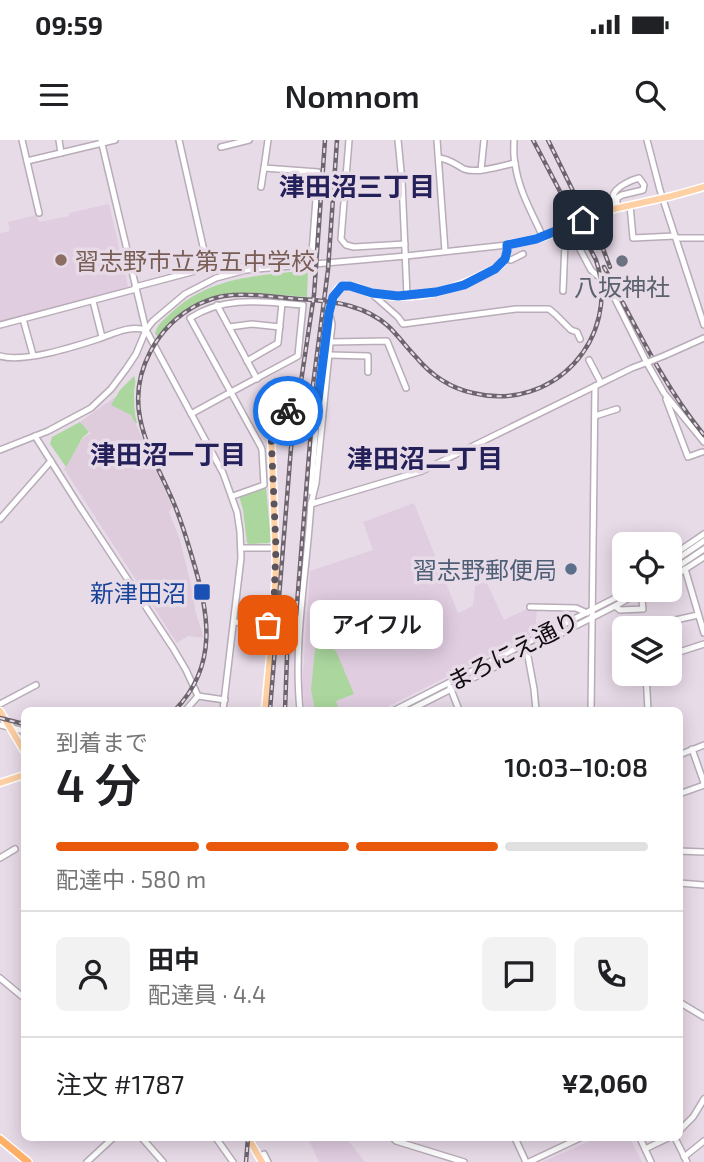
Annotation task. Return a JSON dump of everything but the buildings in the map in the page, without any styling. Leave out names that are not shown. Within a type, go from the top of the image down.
[{"type":"highway","points":[[0,1139],[28,1162]]},
{"type":"main road","points":[[265,707],[273,625],[276,548],[270,443],[273,426],[281,416],[292,409],[317,408],[329,313],[333,297],[342,286],[372,293],[407,296],[464,285],[495,269],[505,259],[507,245],[543,237],[615,209],[704,187]]},
{"type":"main road","points":[[0,710],[21,746]]},
{"type":"main road","points":[[0,783],[21,776]]},
{"type":"main road","points":[[250,1141],[262,1162]]},
{"type":"street","points":[[22,140],[39,213]]},
{"type":"street","points":[[59,140],[61,153]]},
{"type":"street","points":[[27,161],[101,141],[115,140]]},
{"type":"street","points":[[0,325],[93,301],[202,268],[207,264],[179,140]]},
{"type":"street","points":[[221,147],[249,140]]},
{"type":"street","points":[[261,187],[268,140]]},
{"type":"street","points":[[349,140],[341,239],[354,247],[405,244]]},
{"type":"street","points":[[398,140],[407,296]]},
{"type":"street","points":[[437,140],[445,251]]},
{"type":"street","points":[[481,170],[484,140]]},
{"type":"street","points":[[514,140],[514,163],[527,203],[543,237]]},
{"type":"street","points":[[647,140],[704,325]]},
{"type":"street","points":[[101,141],[146,330],[223,473],[233,496],[239,522],[241,548],[224,707]]},
{"type":"street","points":[[439,158],[467,170],[514,163]]},
{"type":"street","points":[[216,278],[220,274],[250,264],[305,259],[312,253],[318,172],[264,167]]},
{"type":"street","points":[[615,209],[620,192]]},
{"type":"street","points":[[630,205],[633,238],[704,238]]},
{"type":"street","points":[[564,291],[565,228]]},
{"type":"street","points":[[565,228],[591,270],[608,285],[664,393],[688,457],[702,452]]},
{"type":"street","points":[[0,450],[81,414],[102,398],[136,354],[146,330],[184,294],[216,278],[246,270],[507,245]]},
{"type":"street","points":[[505,259],[511,260],[523,254]]},
{"type":"street","points":[[372,293],[403,324],[516,309],[549,309],[570,330],[577,331],[580,339]]},
{"type":"street","points":[[191,414],[231,392],[257,379],[298,356],[303,305],[244,300],[217,305],[190,318],[231,392],[261,447],[265,484],[233,496]]},
{"type":"street","points":[[93,301],[102,337]]},
{"type":"street","points":[[247,361],[277,344],[282,303]]},
{"type":"street","points":[[217,305],[257,379]]},
{"type":"street","points":[[311,504],[316,483],[332,324],[329,313]]},
{"type":"street","points":[[23,319],[33,355]]},
{"type":"street","points":[[229,327],[252,324],[280,327]]},
{"type":"street","points":[[0,356],[17,359],[67,348],[114,332],[139,328],[146,330]]},
{"type":"street","points":[[311,504],[422,471],[598,385],[704,338]]},
{"type":"street","points":[[330,342],[387,341],[406,388]]},
{"type":"street","points":[[329,355],[368,356],[368,372]]},
{"type":"street","points":[[589,360],[598,385],[590,613],[591,707]]},
{"type":"street","points":[[664,393],[704,442]]},
{"type":"street","points":[[300,707],[300,629],[317,408]]},
{"type":"street","points":[[595,416],[617,410]]},
{"type":"street","points":[[35,436],[168,640],[198,696]]},
{"type":"street","points":[[0,519],[51,461]]},
{"type":"street","points":[[682,549],[704,534]]},
{"type":"street","points":[[682,557],[704,541]]},
{"type":"street","points":[[241,548],[276,548]]},
{"type":"street","points":[[682,564],[704,550]]},
{"type":"street","points":[[682,571],[704,556]]},
{"type":"street","points":[[685,569],[704,633]]},
{"type":"street","name":"まろにえ通り","points":[[415,707],[612,601]]},
{"type":"street","name":"まろにえ通り","points":[[402,707],[527,651],[590,613],[622,602]]},
{"type":"street","points":[[643,602],[643,616]]},
{"type":"street","points":[[615,606],[620,610],[643,610]]},
{"type":"street","points":[[530,607],[576,608],[590,613]]},
{"type":"street","points":[[682,619],[698,615]]},
{"type":"street","points":[[234,622],[273,625]]},
{"type":"street","points":[[682,651],[704,644]]},
{"type":"street","points":[[527,651],[536,707]]},
{"type":"street","points":[[0,704],[36,685]]},
{"type":"street","points":[[647,686],[648,707]]},
{"type":"street","points":[[450,687],[458,707]]},
{"type":"street","points":[[198,696],[225,700]]},
{"type":"street","points":[[189,707],[198,696]]},
{"type":"street","points":[[0,725],[21,730]]},
{"type":"street","points":[[683,753],[704,745]]},
{"type":"street","points":[[683,792],[704,784],[692,750]]},
{"type":"street","points":[[0,858],[15,849]]},
{"type":"street","points":[[683,851],[704,852]]},
{"type":"street","points":[[683,883],[704,885]]},
{"type":"street","points":[[0,978],[21,996]]},
{"type":"street","points":[[683,1004],[704,1017]]},
{"type":"street","points":[[683,1128],[703,1104]]},
{"type":"street","points":[[87,1162],[110,1141]]},
{"type":"street","points":[[145,1141],[163,1162]]},
{"type":"street","points":[[218,1141],[233,1162]]},
{"type":"street","points":[[396,1141],[464,1162]]},
{"type":"street","points":[[517,1141],[528,1162],[574,1141]]},
{"type":"street","points":[[641,1141],[651,1162]]},
{"type":"street","points":[[645,1149],[662,1141]]},
{"type":"street","points":[[677,1141],[686,1159],[704,1141]]},
{"type":"street","points":[[264,1154],[268,1162]]},
{"type":"shaded area","name":"習志野市立第五中学校","points":[[109,204],[128,286],[126,289],[0,321],[0,233],[10,231],[8,222],[36,215],[39,222]]},
{"type":"shaded area","points":[[115,397],[127,404],[172,507],[169,512],[180,540],[204,638],[188,636],[177,643],[64,469],[84,437],[91,433],[80,422]]},
{"type":"shaded area","points":[[414,503],[458,613],[473,606],[475,586],[486,581],[504,620],[527,609],[537,610],[535,632],[387,707],[305,707],[302,689],[310,571],[373,550],[363,522]]},
{"type":"shaded area","points":[[309,1141],[348,1141],[365,1162],[319,1162]]},
{"type":"shaded area","points":[[590,1141],[632,1141],[642,1162],[542,1162]]},
{"type":"green space","points":[[308,272],[307,297],[262,293],[226,294],[192,306],[157,336],[155,334],[159,325],[171,313],[200,292],[232,281]]},
{"type":"green space","points":[[134,376],[137,423],[131,415],[111,405],[120,390]]},
{"type":"green space","points":[[80,422],[89,432],[83,437],[66,467],[50,444],[52,437]]},
{"type":"green space","points":[[266,487],[271,541],[249,544],[239,496]]},
{"type":"green space","points":[[316,638],[336,651],[354,694],[336,701],[338,707],[314,707],[311,690]]},
{"type":"railway","points":[[270,707],[291,448],[314,295],[325,140]]},
{"type":"railway","points":[[296,616],[313,385],[328,270],[337,140]]},
{"type":"railway","points":[[177,707],[199,675],[204,656],[206,618],[184,531],[140,418],[140,384],[150,352],[171,324],[199,304],[224,296],[256,295],[335,302],[365,311],[388,326],[435,375],[465,391],[502,396],[530,392],[554,380],[574,363],[590,342],[599,316],[601,289],[596,260],[533,140]]},
{"type":"railway","points":[[548,140],[596,238]]},
{"type":"railway","points":[[595,228],[610,267]]},
{"type":"railway","points":[[604,267],[662,374],[704,435]]},
{"type":"railway","points":[[285,707],[289,603]]},
{"type":"railway","points":[[0,718],[21,723]]},
{"type":"railway","points":[[246,1162],[248,1141]]},
{"type":"way so far","points":[[268,625],[273,625],[276,567],[270,443],[273,426],[288,411]]},
{"type":"place","name":"習志野市立第五中学校","points":[[61,260]]},
{"type":"place","name":"八坂神社","points":[[622,261]]},
{"type":"place","name":"習志野郵便局","points":[[571,569]]},
{"type":"place","name":"新津田沼","points":[[202,592]]},
{"type":"place","name":"アイフル","points":[[268,625]]},
{"type":"district","name":"津田沼三丁目","points":[[357,185]]},
{"type":"district","name":"津田沼一丁目","points":[[168,453]]},
{"type":"district","name":"津田沼二丁目","points":[[425,457]]},
{"type":"route","points":[[288,411],[306,407],[317,408],[329,313],[338,288],[345,285],[372,293],[398,296],[436,292],[464,285],[500,265],[506,256],[507,245],[536,239],[583,220]]}]
